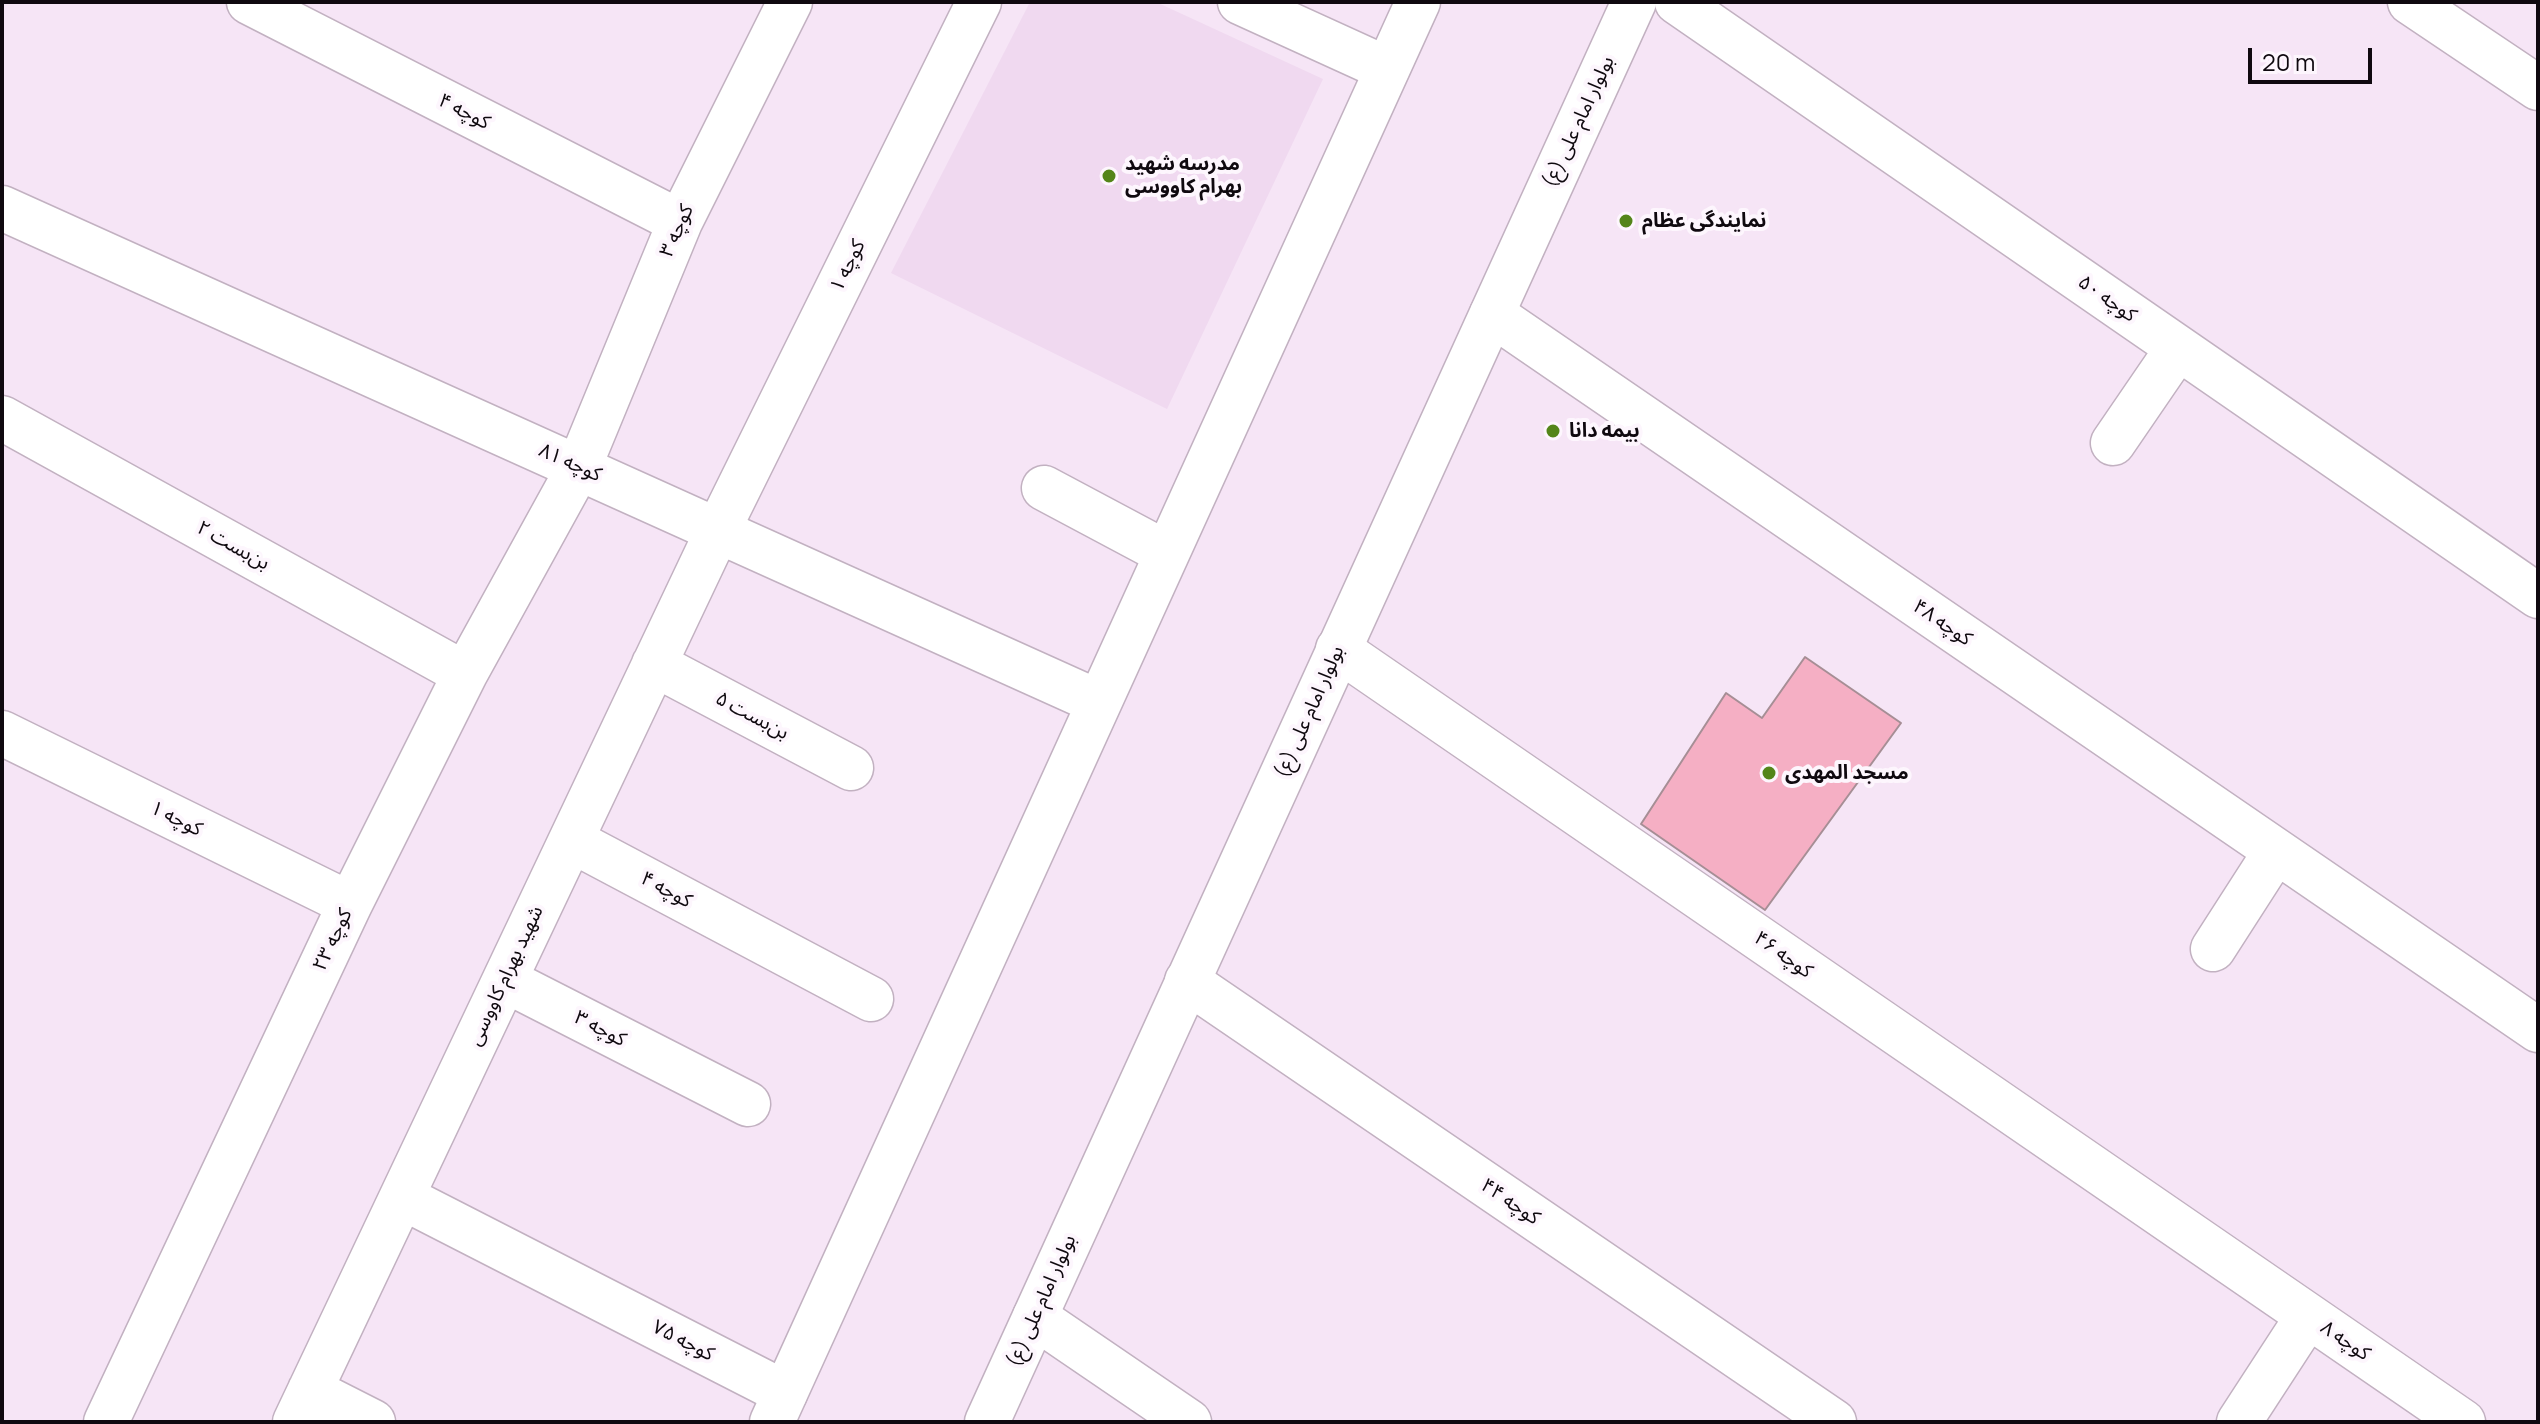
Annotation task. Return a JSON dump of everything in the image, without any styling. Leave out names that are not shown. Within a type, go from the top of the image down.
[{"type":"street","name":"کوچه ۴","points":[[249,2],[680,222]]},
{"type":"street","name":"کوچه ۳","points":[[579,467],[680,222],[790,2]]},
{"type":"street","name":"کوچه ۱","points":[[718,530],[979,2]]},
{"type":"street","points":[[1240,2],[1387,69]]},
{"type":"street","points":[[778,1408],[1418,2]]},
{"type":"street","name":"بولوار امام علی (ع)","points":[[987,1422],[1634,2]]},
{"type":"street","name":"کوچه ۵۰","points":[[1677,2],[2538,596]]},
{"type":"street","points":[[2410,2],[2538,88]]},
{"type":"street","name":"کوچه ۸۱","points":[[2,208],[1098,702]]},
{"type":"street","name":"کوچه ۴۸","points":[[1492,314],[2538,1030]]},
{"type":"street","points":[[2113,443],[2178,348]]},
{"type":"street","name":"بن‌بست ۲","points":[[2,418],[465,674]]},
{"type":"street","name":"کوچه ۲۳","points":[[106,1422],[350,904],[465,674],[579,467]]},
{"type":"street","points":[[1044,488],[1166,553]]},
{"type":"street","name":"شهید بهرام کاووسی","points":[[302,1406],[718,530]]},
{"type":"street","name":"کوچه ۴۶","points":[[1338,649],[2228,1261]]},
{"type":"street","name":"بن‌بست ۵","points":[[654,664],[851,768]]},
{"type":"street","name":"کوچه ۱","points":[[2,733],[350,904]]},
{"type":"street","name":"کوچه ۴","points":[[571,840],[871,999]]},
{"type":"street","points":[[2213,949],[2276,851]]},
{"type":"street","name":"کوچه ۳","points":[[505,980],[748,1104]]},
{"type":"street","name":"کوچه ۴۴","points":[[1187,981],[1834,1422]]},
{"type":"street","name":"کوچه ۷۵","points":[[402,1197],[581,1289],[778,1408]]},
{"type":"street","name":"کوچه ۸","points":[[2228,1261],[2463,1422]]},
{"type":"street","points":[[2239,1422],[2308,1316]]},
{"type":"street","points":[[1035,1317],[1189,1422]]},
{"type":"street","points":[[302,1406],[373,1422]]},
{"type":"shaded area","name":"مدرسه شهید بهرام کاووسی","points":[[1030,2],[1156,2],[1323,79],[1167,409],[891,273]]},
{"type":"building","name":"مسجد المهدی","points":[[1805,657],[1901,723],[1765,910],[1641,824],[1726,693],[1762,718]]},
{"type":"place","name":"مدرسه شهید بهرام کاووسی","points":[[1109,176]]},
{"type":"place","name":"نمایندگی عظام","points":[[1626,221]]},
{"type":"place","name":"بیمه دانا","points":[[1553,431]]},
{"type":"place","name":"مسجد المهدی","points":[[1769,773]]}]
